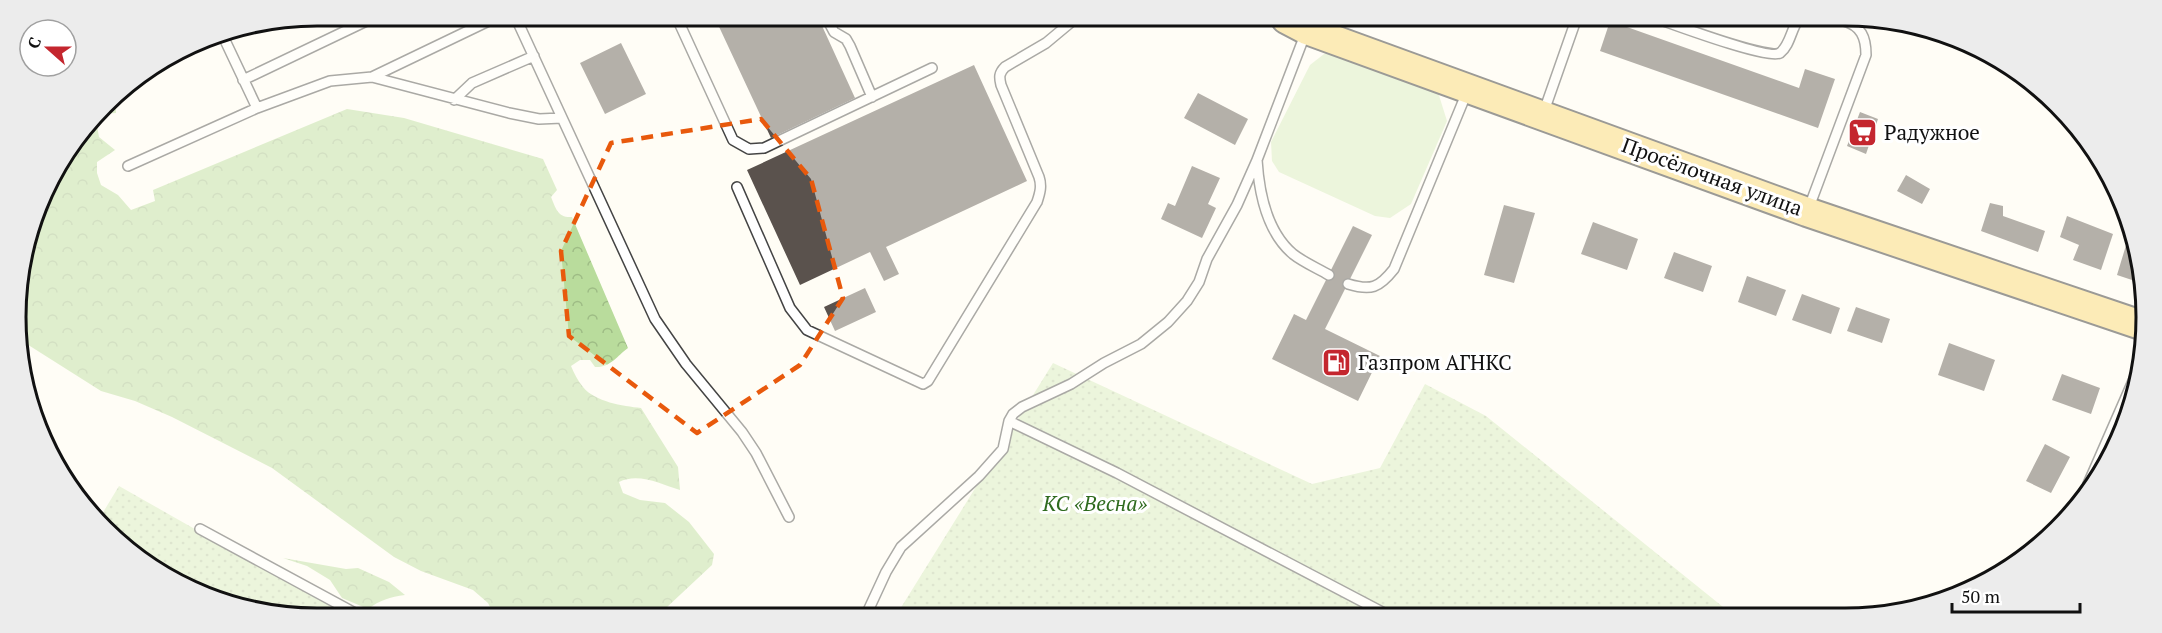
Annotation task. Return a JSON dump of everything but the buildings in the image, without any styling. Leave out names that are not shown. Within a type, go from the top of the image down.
[{"type":"main road","name":"Просёлочная улица","points":[[1302,26],[1468,90],[1807,212],[2136,323]]},
{"type":"lane","points":[[243,80],[356,26]]},
{"type":"lane","points":[[128,166],[257,108],[330,81],[372,77],[478,26]]},
{"type":"lane","points":[[520,26],[655,319],[686,364],[742,432],[756,453],[789,517]]},
{"type":"lane","points":[[681,26],[733,140],[749,149],[764,148],[932,68]]},
{"type":"lane","points":[[831,26],[834,32],[846,39],[872,97]]},
{"type":"lane","points":[[737,187],[790,308],[801,325],[807,330],[923,384],[928,381],[1037,202],[1040,192],[1039,177],[1001,85],[999,77],[1001,72],[1005,67],[1046,44],[1067,26]]},
{"type":"lane","points":[[870,608],[886,572],[902,547],[979,476],[1003,449],[1009,421],[1013,414],[1022,407],[1071,384],[1104,363],[1141,344],[1168,322],[1187,301],[1199,282],[1207,259],[1237,205],[1257,160],[1296,26]]},
{"type":"lane","points":[[1542,116],[1574,26]]},
{"type":"lane","points":[[1679,26],[1754,51],[1774,55],[1787,45],[1795,26]]},
{"type":"lane","points":[[1807,212],[1866,55],[1866,41],[1862,32],[1854,26]]},
{"type":"lane","points":[[225,40],[257,108]]},
{"type":"lane","points":[[454,100],[472,83],[534,56]]},
{"type":"lane","points":[[372,77],[454,100],[539,119],[562,118]]},
{"type":"lane","points":[[1348,284],[1363,289],[1374,287],[1384,281],[1394,269],[1468,90]]},
{"type":"lane","points":[[1257,160],[1261,195],[1278,234],[1293,254],[1329,275]]},
{"type":"lane","points":[[1009,421],[1117,473],[1373,608]]},
{"type":"lane","points":[[200,529],[345,608]]},
{"type":"highlighted area","points":[[761,119],[811,179],[843,298],[800,365],[697,433],[569,336],[561,251],[611,143]]},
{"type":"green space","points":[[1337,51],[1437,89],[1447,121],[1411,204],[1390,218],[1375,216],[1279,172],[1272,161],[1271,142],[1310,65],[1324,54]]},
{"type":"green space","points":[[116,106],[116,113],[109,113]]},
{"type":"green space","points":[[347,109],[404,118],[543,159],[557,190],[551,197],[554,205],[564,216],[572,217],[628,348],[605,366],[595,367],[590,360],[580,360],[571,366],[581,385],[588,392],[602,400],[641,408],[678,467],[680,490],[649,480],[634,478],[619,482],[623,493],[640,500],[665,503],[689,522],[714,554],[712,565],[666,608],[490,608],[473,590],[421,571],[394,557],[272,468],[172,417],[135,401],[101,391],[27,344],[26,336],[28,279],[41,223],[64,171],[97,126],[99,137],[115,150],[97,162],[97,173],[101,185],[118,195],[131,210],[155,201],[153,190]]},
{"type":"green space","name":"КС «Весна»","points":[[1053,363],[1312,484],[1380,468],[1425,384],[1486,416],[1724,608],[901,608]]},
{"type":"green space","points":[[119,486],[334,608],[297,607],[260,602],[205,585],[171,569],[139,547],[103,513]]},
{"type":"green space","points":[[283,558],[346,569],[358,568],[389,582],[405,595],[385,599],[366,608],[342,598],[330,580],[307,566]]},
{"type":"place","name":"Радужное","points":[[1863,133]]},
{"type":"place","name":"Газпром АГНКС","points":[[1337,363]]}]
